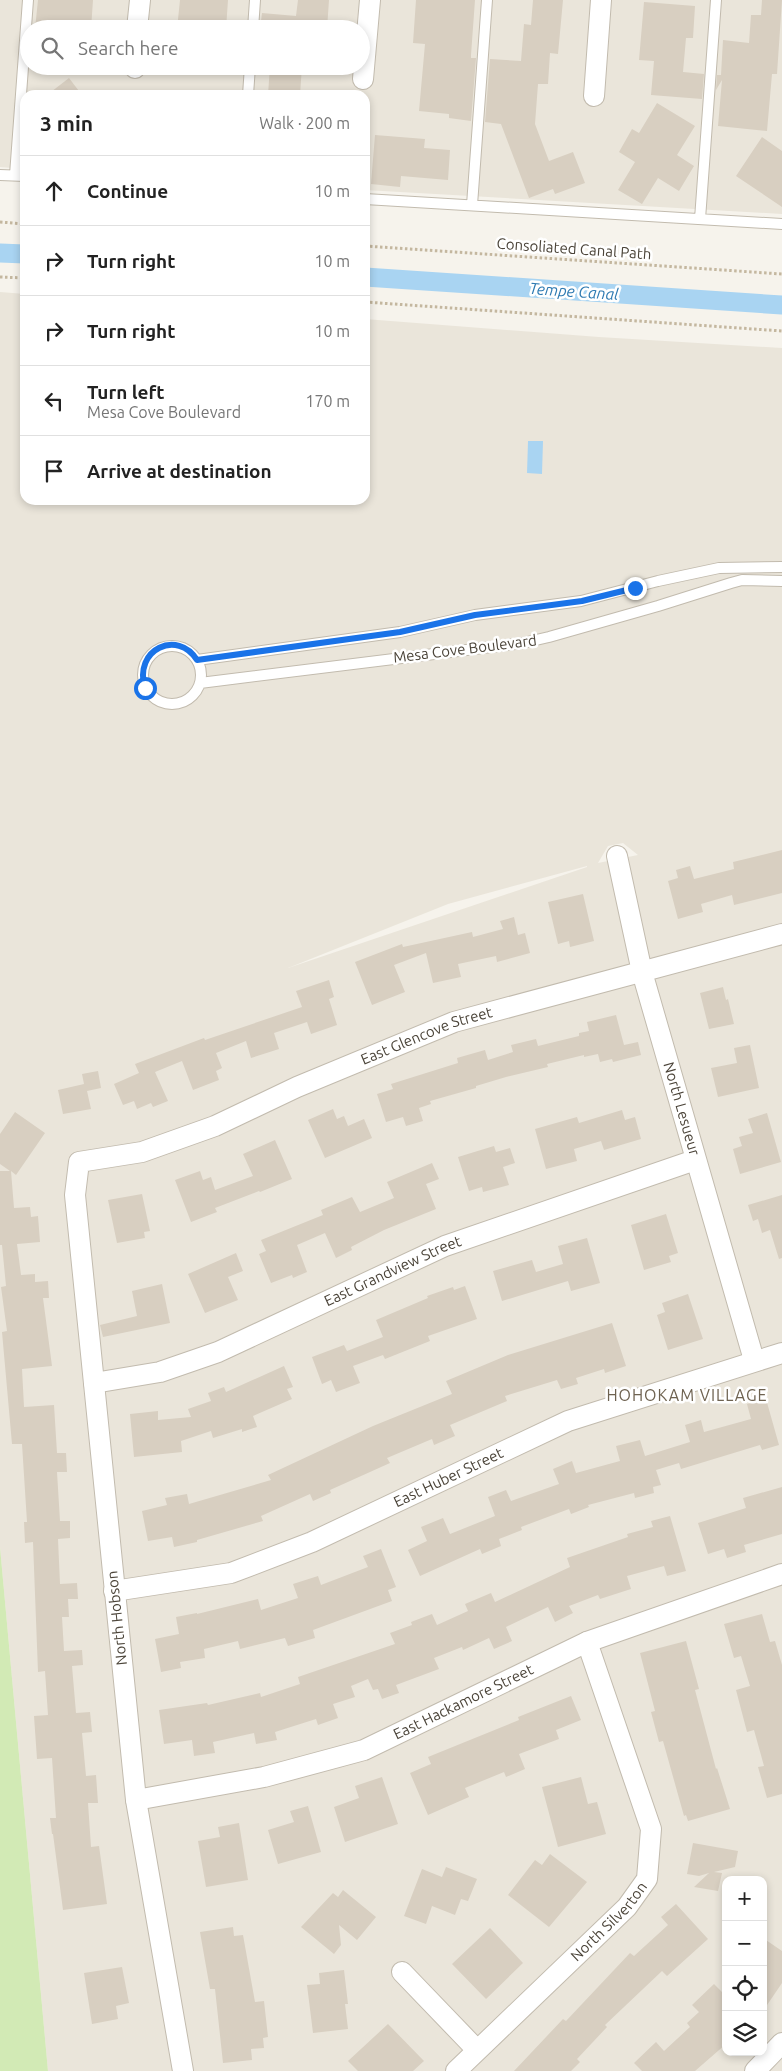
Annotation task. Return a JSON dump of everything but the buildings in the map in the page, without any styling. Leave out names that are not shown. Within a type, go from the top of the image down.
[{"type":"street","points":[[138,20],[140,0]]},
{"type":"street","points":[[368,20],[370,0]]},
{"type":"street","points":[[594,96],[601,0]]},
{"type":"street","points":[[363,75],[363,79]]},
{"type":"street","name":"North Lesueur","points":[[617,856],[642,972],[754,1360]]},
{"type":"street","name":"East Glencove Street","points":[[79,1162],[142,1152],[215,1126],[296,1087],[454,1022],[782,934]]},
{"type":"street","name":"East Grandview Street","points":[[94,1383],[160,1372],[218,1352],[445,1246],[695,1160]]},
{"type":"street","name":"North Hobson","points":[[79,1162],[75,1195],[136,1800],[183,2071]]},
{"type":"street","name":"East Huber Street","points":[[114,1591],[231,1573],[312,1542],[568,1421],[754,1360],[782,1353]]},
{"type":"street","name":"East Hackamore Street","points":[[136,1800],[264,1777],[364,1750],[587,1642],[782,1574]]},
{"type":"street","name":"North Silverton","points":[[456,2071],[627,1907],[647,1878],[651,1829],[587,1642]]},
{"type":"street","points":[[402,1972],[477,2050]]},
{"type":"street","points":[[755,2071],[782,2043]]},
{"type":"lane","points":[[27,20],[28,0]]},
{"type":"lane","points":[[254,20],[255,0]]},
{"type":"lane","points":[[472,205],[487,0]]},
{"type":"lane","points":[[700,219],[716,0]]},
{"type":"lane","points":[[24,90],[25,75]]},
{"type":"lane","points":[[248,90],[249,75]]},
{"type":"lane","points":[[0,175],[20,176]]},
{"type":"lane","points":[[370,199],[782,224]]},
{"type":"lane","name":"Mesa Cove Boulevard","points":[[197,660],[400,632],[475,615],[582,601],[658,581],[719,568],[782,566]]},
{"type":"lane","name":"Mesa Cove Boulevard","points":[[200,683],[523,643],[549,638],[731,583],[750,580],[782,581]]},
{"type":"lane","points":[[179,646],[187,650],[197,660],[201,673],[200,683],[189,699],[180,703],[160,702],[151,696],[145,688],[142,668],[152,652],[160,647],[179,646]]},
{"type":"path","points":[[0,222],[20,224]]},
{"type":"path","name":"Consoliated Canal Path","points":[[370,246],[782,274]]},
{"type":"path","points":[[0,277],[20,278]]},
{"type":"path","points":[[370,302],[782,332]]},
{"type":"shaded area","points":[[0,0],[782,0],[782,214],[370,190],[370,90],[20,90],[20,169],[0,167]]},
{"type":"shaded area","points":[[0,292],[20,294],[20,505],[370,505],[370,319],[599,337],[782,348],[782,2071],[48,2071],[0,1547]],"holes":[[[623,843],[638,855],[598,863],[608,846]],[[587,867],[288,968],[448,904]]]},
{"type":"green space","points":[[0,1547],[48,2071],[0,2071]]},
{"type":"water","points":[[528,441],[543,441],[542,474],[527,473]]},
{"type":"waterway","name":"Tempe Canal","points":[[0,253],[20,254]]},
{"type":"waterway","name":"Tempe Canal","points":[[370,277],[782,305]]},
{"type":"district","name":"HOHOKAM VILLAGE","points":[[687,1395]]},
{"type":"route","points":[[145,688],[142,668],[146,659],[160,647],[169,645],[179,646],[187,650],[197,660],[400,632],[475,615],[512,612],[582,601],[635,588]]}]
